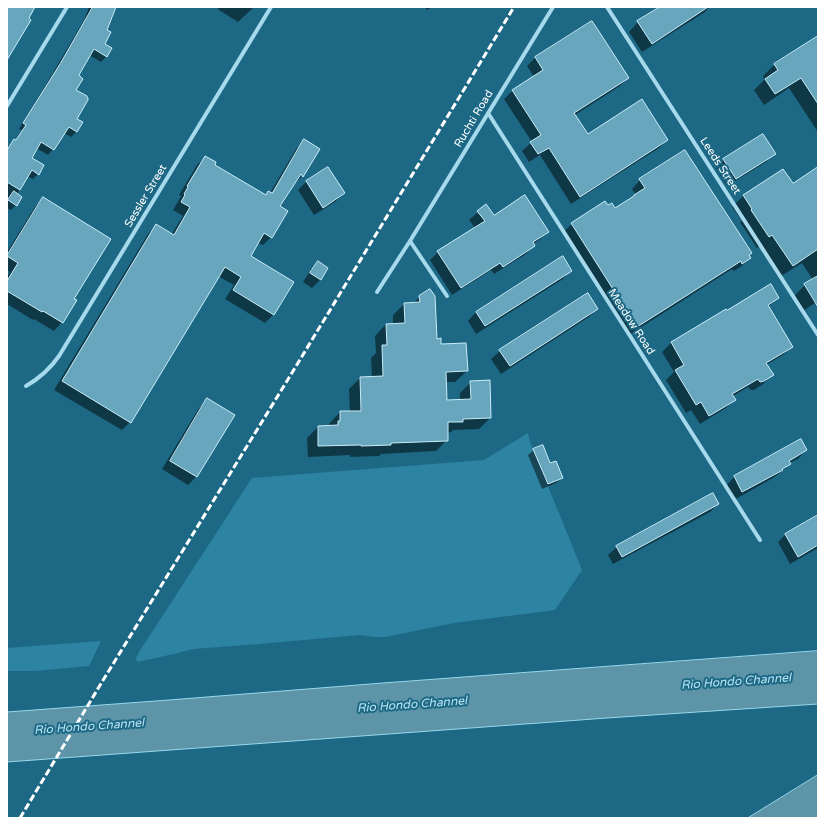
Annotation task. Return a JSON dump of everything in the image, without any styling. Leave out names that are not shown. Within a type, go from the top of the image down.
[{"type":"street","points":[[7,106],[67,7]]},
{"type":"street","name":"Sessler Street","points":[[26,386],[36,381],[43,375],[59,356],[270,7]]},
{"type":"street","name":"Ruchti Road","points":[[377,292],[410,241],[553,7]]},
{"type":"street","name":"Leeds Street","points":[[607,7],[818,335]]},
{"type":"street","name":"Meadow Road","points":[[488,113],[760,540]]},
{"type":"street","points":[[410,241],[447,296]]},
{"type":"shaded area","points":[[528,433],[530,442],[582,570],[555,610],[454,623],[385,637],[360,635],[193,649],[137,662],[136,658],[139,652],[252,478],[484,460]]},
{"type":"shaded area","points":[[101,641],[89,666],[35,671],[7,671],[7,648]]},
{"type":"water","name":"Rio Hondo Channel","points":[[818,651],[818,704],[7,762],[7,712]]},
{"type":"water","points":[[818,775],[818,818],[748,818]]},
{"type":"building","points":[[7,7],[35,7],[29,18],[31,20],[7,60]]},
{"type":"building","points":[[93,7],[116,7],[107,30],[111,32],[105,44],[112,48],[107,57],[94,49],[79,75],[83,79],[76,90],[88,98],[77,119],[83,122],[77,132],[69,127],[54,150],[41,142],[32,158],[44,165],[39,175],[32,170],[20,190],[7,182],[7,150],[26,125],[23,123]]},
{"type":"building","points":[[660,7],[708,7],[652,44],[637,21]]},
{"type":"building","points":[[592,21],[629,78],[574,113],[588,134],[642,99],[668,140],[580,197],[549,148],[538,154],[530,142],[541,135],[512,90],[543,70],[535,57]]},
{"type":"building","points":[[818,36],[818,104],[801,78],[775,94],[765,79],[778,70],[774,64]]},
{"type":"building","points":[[763,134],[776,154],[736,179],[723,159]]},
{"type":"building","points":[[304,139],[320,149],[303,177],[301,174],[280,206],[288,211],[272,238],[264,233],[251,256],[294,282],[274,315],[233,290],[241,277],[225,267],[131,423],[62,381],[156,224],[174,235],[190,207],[181,202],[188,187],[187,186],[205,156],[216,162],[215,165],[266,195],[268,191],[272,193]]},
{"type":"building","points":[[685,150],[752,253],[749,255],[751,258],[742,264],[741,261],[637,327],[571,223],[605,201],[608,205],[612,203],[615,208],[634,196],[645,188],[639,179]]},
{"type":"building","points":[[328,167],[345,193],[323,208],[306,181]]},
{"type":"building","points":[[818,167],[818,249],[793,266],[772,235],[769,237],[743,195],[783,169],[793,183]]},
{"type":"building","points":[[14,191],[22,197],[17,206],[8,200]]},
{"type":"building","points":[[525,195],[549,232],[533,242],[535,246],[503,267],[500,263],[461,288],[437,251],[485,221],[477,211],[486,204],[494,215]]},
{"type":"building","points":[[43,197],[111,239],[74,299],[77,300],[63,323],[7,291],[7,281],[18,263],[7,256]]},
{"type":"building","points":[[563,256],[572,271],[485,326],[476,312]]},
{"type":"building","points":[[318,261],[328,268],[321,280],[310,273]]},
{"type":"building","points":[[818,276],[818,307],[804,284]]},
{"type":"building","points":[[771,284],[779,298],[768,305],[793,347],[766,363],[774,375],[760,382],[758,379],[732,394],[736,400],[709,416],[701,402],[696,405],[675,370],[684,365],[671,342]]},
{"type":"building","points":[[430,289],[435,296],[437,339],[441,338],[441,344],[466,343],[468,371],[446,372],[447,400],[471,399],[470,381],[490,380],[491,418],[463,419],[463,422],[448,422],[448,441],[391,443],[391,445],[318,446],[318,426],[338,425],[338,421],[340,421],[340,411],[361,411],[360,377],[383,376],[382,345],[387,345],[386,324],[405,323],[404,303],[420,302],[419,296]]},
{"type":"building","points":[[588,293],[598,309],[510,366],[499,350]]},
{"type":"building","points":[[207,398],[235,415],[197,477],[170,461]]},
{"type":"building","points":[[801,439],[807,450],[789,461],[791,464],[782,469],[783,470],[742,492],[734,476]]},
{"type":"building","points":[[543,445],[550,463],[556,461],[563,478],[548,484],[533,449]]},
{"type":"building","points":[[713,493],[719,504],[622,557],[616,546]]},
{"type":"building","points":[[818,515],[818,545],[798,557],[785,534]]},
{"type":"railway","points":[[20,818],[514,7]]}]
